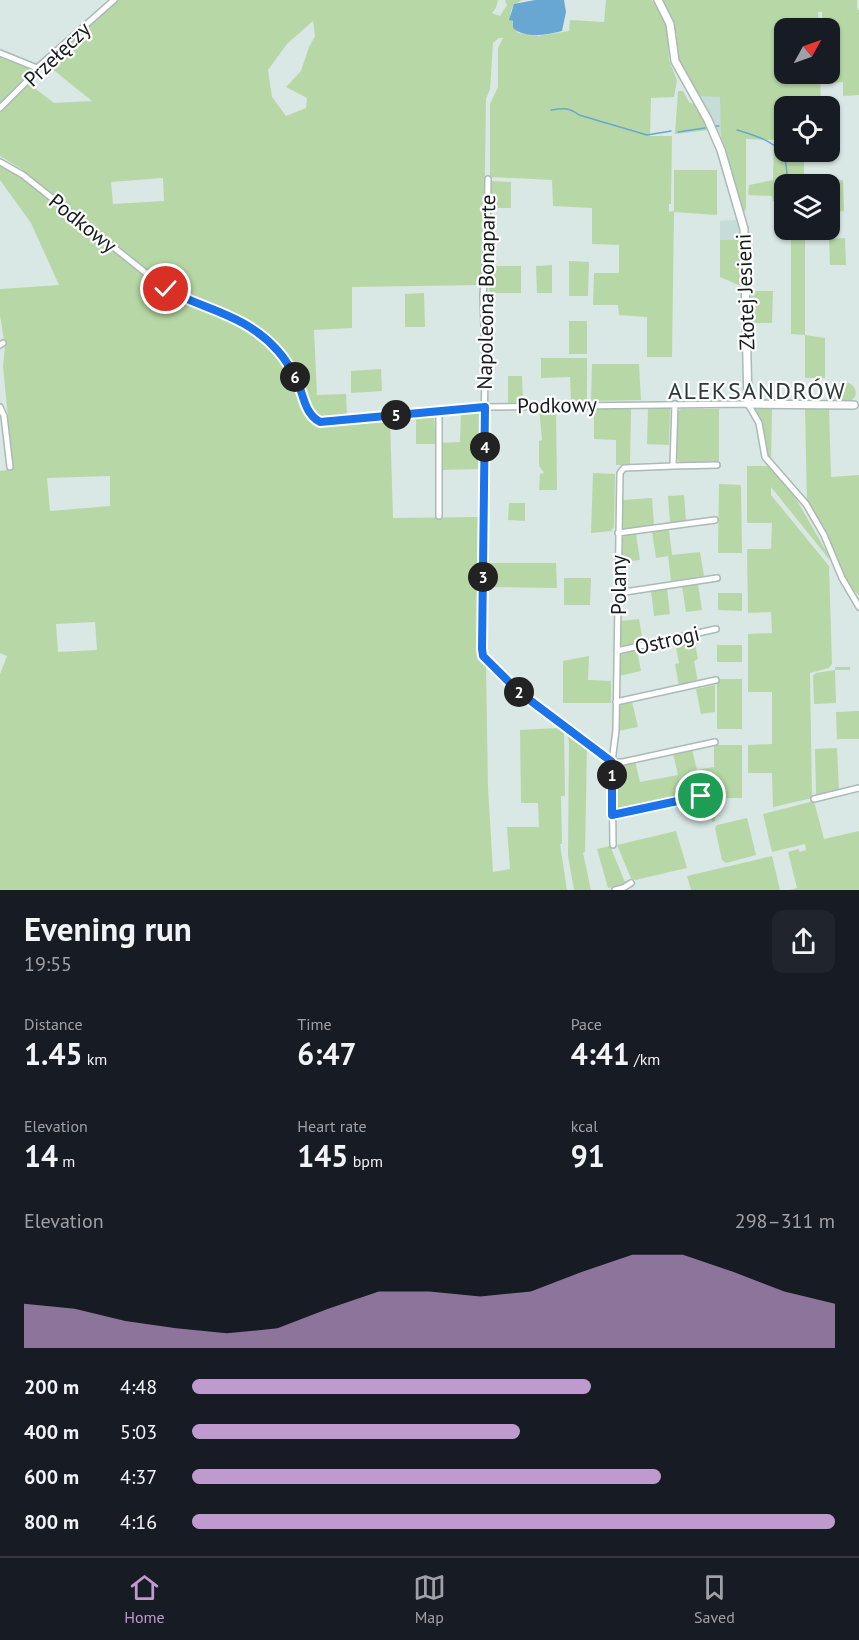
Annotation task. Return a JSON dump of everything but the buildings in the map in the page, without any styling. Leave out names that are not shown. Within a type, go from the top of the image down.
[{"type":"street","name":"Przełęczy","points":[[0,108],[32,77],[37,68],[114,0]]},
{"type":"street","name":"Złotej Jesieni","points":[[658,0],[671,29],[675,61],[711,126],[721,150],[744,230],[748,404],[759,423],[765,457],[806,504],[824,535],[842,578],[859,607]]},
{"type":"street","points":[[0,53],[37,68]]},
{"type":"street","name":"Podkowy","points":[[0,162],[23,176],[166,289],[235,317],[263,336],[284,358],[298,382],[308,411],[320,422],[485,407],[675,404],[857,405]]},
{"type":"street","name":"Napoleona Bonaparte","points":[[488,178],[483,295],[485,407],[483,656],[519,692],[612,762]]},
{"type":"street","points":[[675,404],[673,466],[717,465]]},
{"type":"street","points":[[0,406],[4,417],[10,467]]},
{"type":"street","points":[[439,411],[439,516]]},
{"type":"street","name":"Polany","points":[[613,845],[612,762],[616,730],[621,470],[673,466]]},
{"type":"street","points":[[618,533],[715,520]]},
{"type":"street","points":[[618,593],[717,578]]},
{"type":"street","name":"Ostrogi","points":[[617,651],[716,629]]},
{"type":"street","points":[[616,702],[716,680]]},
{"type":"street","points":[[612,762],[623,762],[715,742]]},
{"type":"street","points":[[814,799],[859,788]]},
{"type":"street","points":[[612,815],[701,796],[706,800],[707,805]]},
{"type":"street","points":[[615,890],[631,883]]},
{"type":"shaded area","points":[[698,96],[721,96],[721,136],[716,128]]},
{"type":"shaded area","points":[[737,220],[741,239],[720,240],[720,221]]},
{"type":"green space","points":[[117,0],[498,0],[492,13],[500,16],[507,5],[505,0],[522,0],[511,11],[513,23],[518,33],[538,36],[569,31],[570,20],[604,22],[606,0],[652,0],[667,24],[669,60],[677,80],[674,97],[651,98],[650,136],[672,136],[669,212],[674,211],[674,170],[717,170],[717,215],[674,212],[672,357],[647,357],[647,317],[619,315],[618,305],[593,305],[594,273],[619,273],[619,245],[592,244],[592,208],[553,206],[552,180],[490,177],[490,104],[498,87],[498,48],[503,38],[493,43],[490,89],[486,99],[484,235],[480,285],[352,287],[352,328],[314,330],[317,395],[346,394],[347,415],[318,418],[316,424],[390,419],[393,518],[480,517],[477,656],[486,664],[488,788],[493,872],[510,869],[507,827],[539,827],[538,803],[521,803],[520,730],[559,728],[560,726],[564,728],[565,796],[561,796],[562,844],[560,844],[567,890],[0,890],[0,674],[7,656],[0,653],[0,471],[13,469],[3,366],[5,346],[0,315],[0,289],[59,285],[31,223],[0,180],[0,164],[17,174],[23,170],[0,156],[0,112],[29,84],[54,103],[92,101],[46,64]],"holes":[[[313,21],[315,36],[301,71],[286,87],[307,98],[306,108],[286,116],[272,97],[268,70],[287,44]],[[163,178],[164,201],[113,204],[111,182]],[[110,476],[110,506],[50,511],[47,478]],[[95,622],[97,650],[58,652],[56,624]]]},
{"type":"green space","points":[[663,0],[857,0],[859,95],[843,96],[843,82],[840,82],[840,18],[822,18],[822,12],[818,12],[818,18],[774,18],[774,84],[820,84],[821,96],[774,96],[774,140],[746,139],[746,208],[744,213],[721,136],[720,97],[697,96],[677,58],[677,35]]},
{"type":"green space","points":[[0,55],[35,69],[12,95],[10,94],[0,104]]},
{"type":"green space","points":[[678,91],[683,91],[689,102],[695,105],[709,130],[675,134]]},
{"type":"green space","points":[[774,140],[774,162],[804,162],[804,174],[774,174],[774,201],[772,196],[748,195],[749,185],[773,180]]},
{"type":"green space","points":[[840,180],[843,180],[844,211],[840,211]]},
{"type":"green space","points":[[490,181],[511,182],[511,208],[490,208]]},
{"type":"green space","points":[[845,238],[846,265],[830,265],[829,240]]},
{"type":"green space","points":[[741,239],[741,286],[720,277],[720,240]]},
{"type":"green space","points":[[791,240],[805,240],[805,335],[791,334]]},
{"type":"green space","points":[[569,261],[589,262],[588,296],[569,296]]},
{"type":"green space","points":[[552,265],[552,293],[537,293],[536,266]]},
{"type":"green space","points":[[489,266],[521,266],[521,293],[491,293]]},
{"type":"green space","points":[[749,291],[773,291],[772,323],[750,323]]},
{"type":"green space","points":[[424,293],[425,327],[405,327],[405,294]]},
{"type":"green space","points":[[569,321],[587,321],[587,354],[569,354]]},
{"type":"green space","points":[[805,335],[825,338],[825,378],[805,378]]},
{"type":"green space","points":[[541,358],[587,358],[587,401],[571,401],[570,377],[541,378]]},
{"type":"green space","points":[[592,364],[639,364],[641,400],[591,401]]},
{"type":"green space","points":[[381,369],[382,391],[351,393],[351,371]]},
{"type":"green space","points":[[508,376],[522,376],[523,402],[508,403]]},
{"type":"green space","points":[[843,382],[854,386],[855,397],[850,402],[834,402],[837,387]]},
{"type":"green space","points":[[539,407],[556,408],[557,490],[539,490],[540,474],[544,473],[539,466],[539,441],[542,440]]},
{"type":"green space","points":[[594,408],[631,409],[630,465],[616,465],[616,440],[594,439]]},
{"type":"green space","points":[[648,408],[670,408],[669,445],[647,444]]},
{"type":"green space","points":[[772,408],[771,463],[753,409]]},
{"type":"green space","points":[[805,408],[829,408],[831,477],[859,475],[859,596],[851,588],[807,503]]},
{"type":"green space","points":[[681,409],[719,409],[719,461],[680,463],[677,459],[678,412]]},
{"type":"green space","points":[[481,411],[481,469],[440,470],[440,443],[460,442],[461,413]]},
{"type":"green space","points":[[434,415],[436,444],[416,444],[416,417]]},
{"type":"green space","points":[[747,466],[769,466],[795,497],[829,556],[829,559],[771,487],[771,495],[829,566],[832,664],[829,668],[810,673],[812,798],[773,807],[772,773],[748,773],[748,745],[772,744],[772,692],[748,692],[748,634],[772,633],[771,612],[748,613],[747,549],[771,549],[772,523],[747,523]]},
{"type":"green space","points":[[593,473],[615,474],[614,527],[611,531],[591,533]]},
{"type":"green space","points":[[719,484],[741,485],[742,553],[718,553]]},
{"type":"green space","points":[[684,495],[686,521],[670,523],[668,496]]},
{"type":"green space","points":[[652,498],[654,525],[625,529],[622,526],[623,500]]},
{"type":"green space","points":[[509,503],[525,503],[525,521],[508,520]]},
{"type":"green space","points":[[669,530],[672,555],[700,552],[704,576],[671,581],[668,556],[656,558],[652,532]]},
{"type":"green space","points":[[636,534],[640,560],[622,562],[622,539],[625,535]]},
{"type":"green space","points":[[487,563],[556,563],[557,588],[487,587]]},
{"type":"green space","points":[[564,578],[591,578],[590,605],[564,605]]},
{"type":"green space","points":[[698,584],[702,610],[686,612],[682,586]]},
{"type":"green space","points":[[667,588],[670,614],[654,616],[651,591]]},
{"type":"green space","points":[[718,593],[742,593],[742,611],[718,610]]},
{"type":"green space","points":[[639,619],[643,642],[623,646],[620,644],[620,621]]},
{"type":"green space","points":[[694,638],[698,659],[694,661],[698,682],[679,686],[675,664],[679,663],[675,642]]},
{"type":"green space","points":[[717,645],[742,645],[742,662],[717,662]]},
{"type":"green space","points":[[637,650],[641,671],[619,676],[620,656],[623,653]]},
{"type":"green space","points":[[589,656],[588,680],[611,681],[611,703],[563,703],[563,661]]},
{"type":"green space","points":[[835,667],[850,667],[850,670],[835,670]]},
{"type":"green space","points":[[835,670],[836,703],[814,704],[813,676],[816,673]]},
{"type":"green space","points":[[717,679],[742,679],[742,729],[717,729]]},
{"type":"green space","points":[[715,685],[715,712],[701,714],[696,689]]},
{"type":"green space","points":[[632,702],[638,727],[618,731],[619,708],[622,704]]},
{"type":"green space","points":[[859,711],[859,739],[837,739],[836,712]]},
{"type":"green space","points":[[567,731],[587,746],[585,852],[583,853],[591,890],[574,890],[568,856],[569,742]]},
{"type":"green space","points":[[714,745],[742,745],[742,798],[716,798],[715,821],[712,822],[707,798],[702,792],[637,805],[637,807],[620,811],[614,805],[614,770],[621,764],[635,761],[640,782],[678,775],[673,753],[692,749],[697,770],[714,767]]},
{"type":"green space","points":[[837,748],[839,790],[818,796],[816,794],[815,749]]},
{"type":"green space","points":[[814,801],[824,839],[859,831],[859,890],[789,890],[797,888],[788,852],[798,849],[800,852],[806,850],[805,844],[772,852],[763,814]]},
{"type":"green space","points":[[747,818],[756,855],[726,863],[722,860],[715,828],[717,825]]},
{"type":"green space","points":[[676,831],[687,868],[635,880],[631,878],[617,845]]},
{"type":"green space","points":[[610,846],[625,882],[608,888],[597,849]]},
{"type":"green space","points":[[772,856],[780,890],[691,890],[687,876]]},
{"type":"water","points":[[535,0],[564,0],[566,12],[562,31],[530,35],[513,28],[513,21],[509,20],[514,4]]},
{"type":"waterway","points":[[551,110],[569,109],[579,115],[647,135],[671,131]]},
{"type":"waterway","points":[[678,132],[705,128]]},
{"type":"waterway","points":[[737,130],[765,140],[777,148],[785,160],[787,174]]},
{"type":"district","name":"ALEKSANDRÓW","points":[[757,390]]},
{"type":"route","points":[[166,289],[235,317],[263,336],[284,358],[298,382],[308,411],[320,422],[485,407],[483,656],[519,692],[612,762],[612,815],[701,796]]}]
